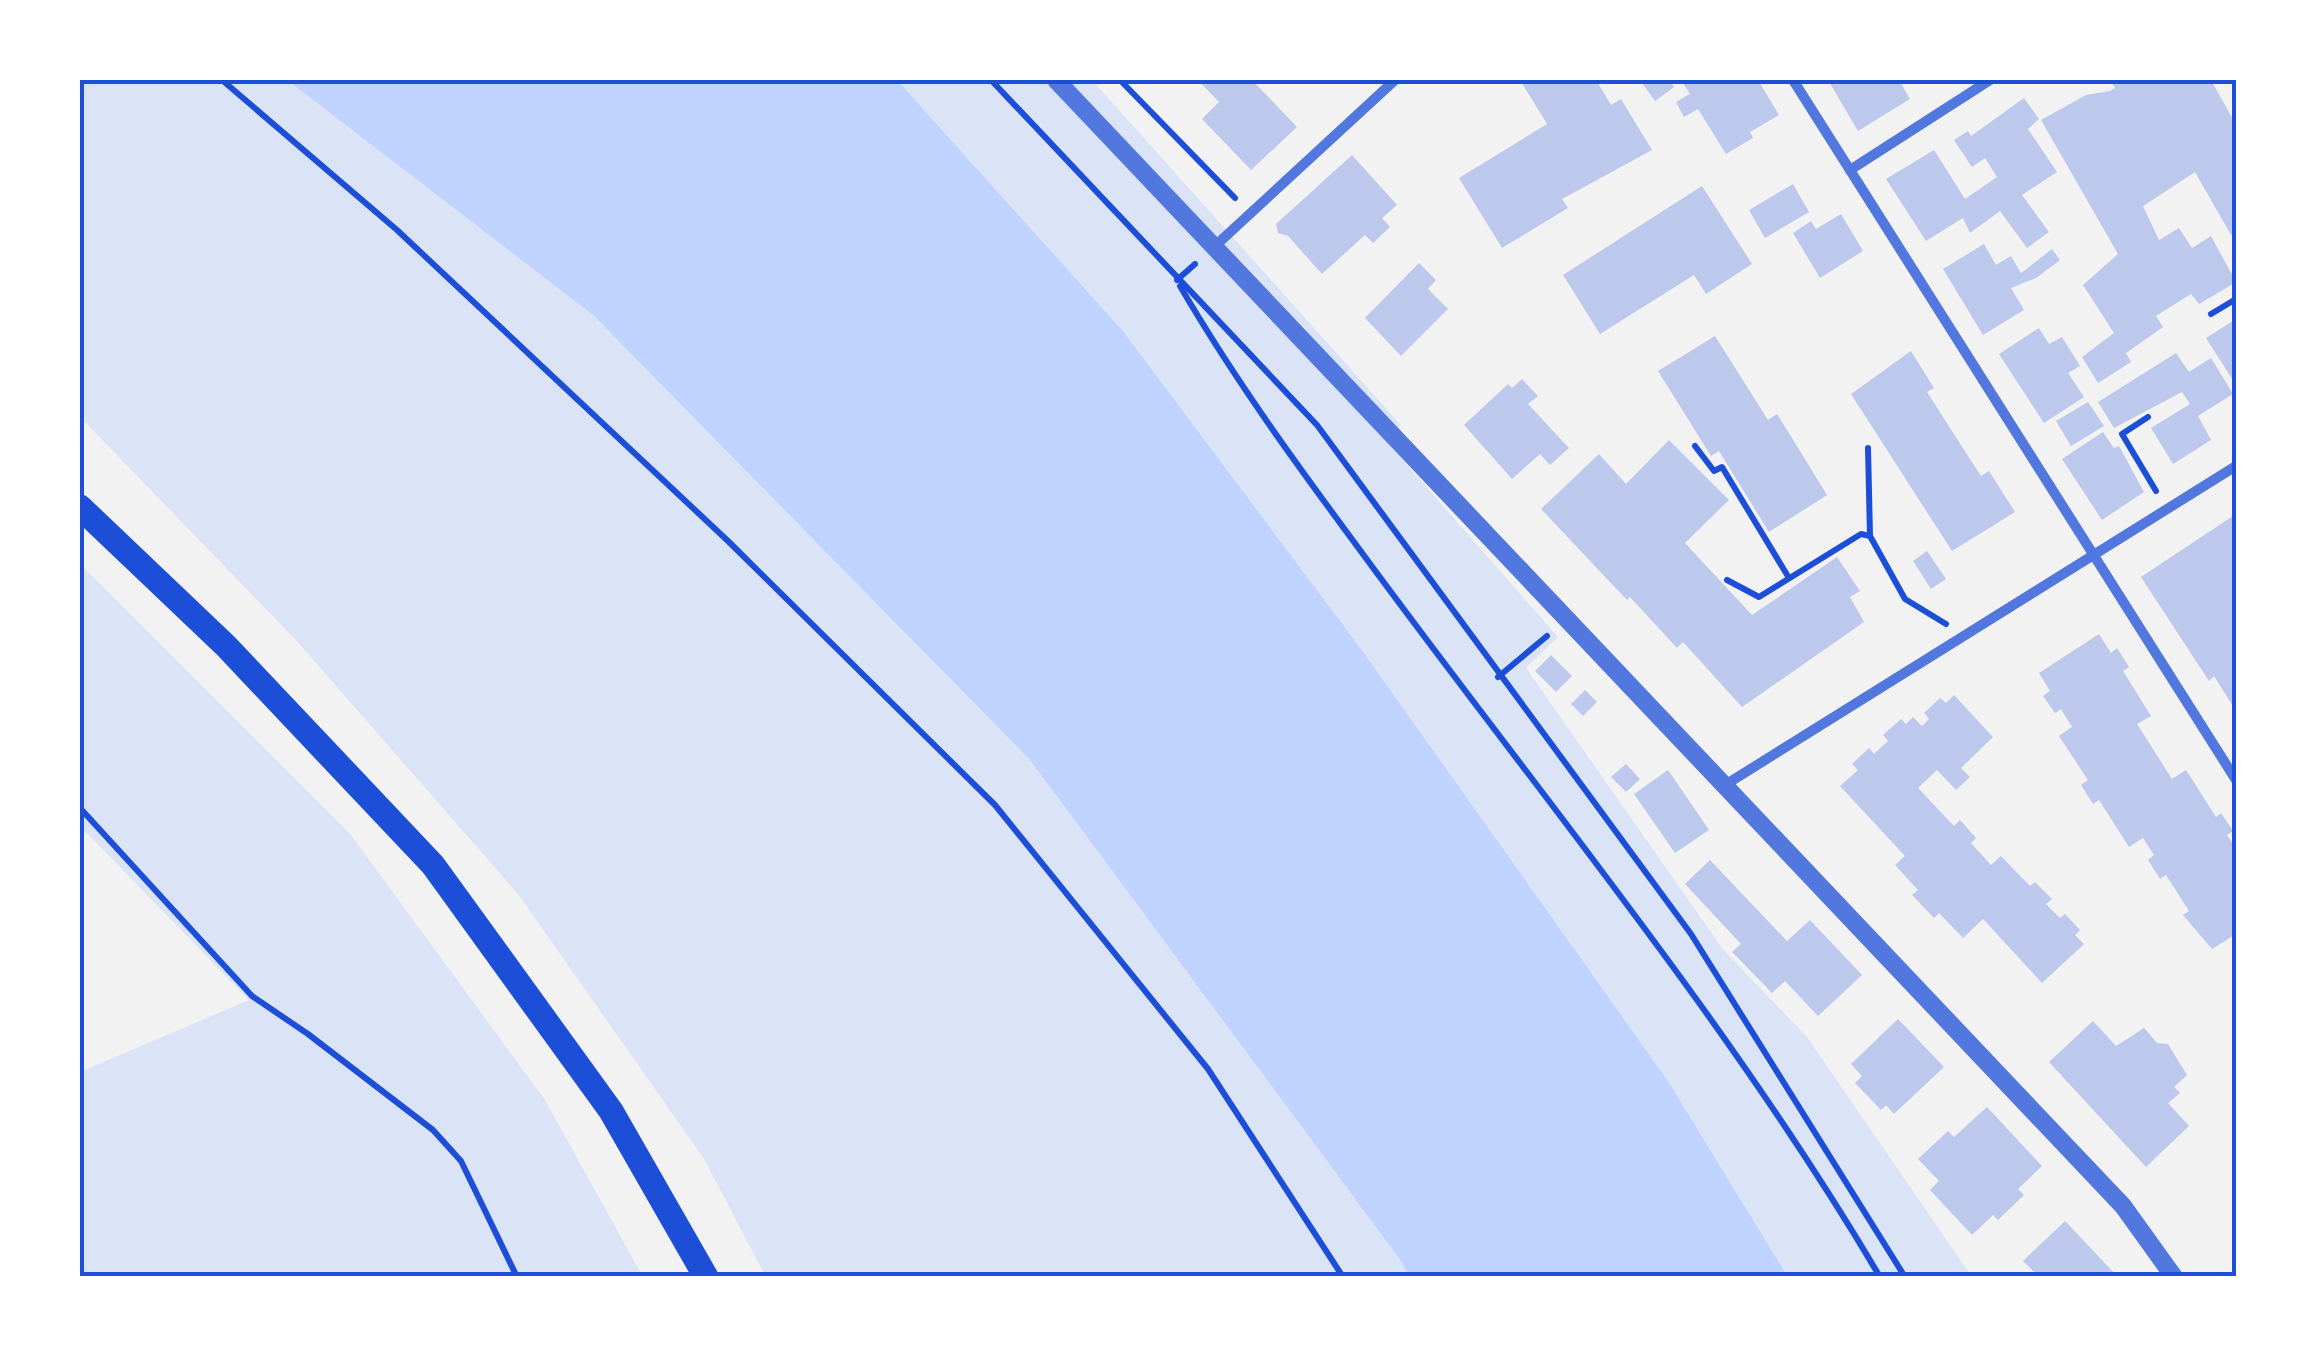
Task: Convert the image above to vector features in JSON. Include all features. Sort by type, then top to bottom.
[{"type":"main road","points":[[80,507],[226,646],[432,865],[611,1111],[706,1277]]},
{"type":"street","points":[[1056,80],[2122,1206],[2174,1277]]},
{"type":"street","points":[[1215,246],[1395,80]]},
{"type":"street","points":[[1794,80],[2236,780]]},
{"type":"street","points":[[1850,170],[1990,80]]},
{"type":"street","points":[[1725,786],[2236,466]]},
{"type":"path","points":[[222,80],[454,284],[728,541],[995,805],[1208,1069],[1343,1277]]},
{"type":"path","points":[[990,80],[1317,425],[1498,677],[1691,934],[1905,1277]]},
{"type":"path","points":[[1120,80],[1250,213]]},
{"type":"path","points":[[1177,280],[1239,386],[1515,760],[1646,928],[1754,1081],[1880,1277]]},
{"type":"path","points":[[2211,314],[2236,299]]},
{"type":"path","points":[[2148,417],[2122,434],[2167,510]]},
{"type":"path","points":[[1695,446],[1714,471],[1722,467],[1789,578]]},
{"type":"path","points":[[1868,448],[1870,536],[1905,599],[1966,636]]},
{"type":"path","points":[[1728,580],[1760,597],[1861,534],[1870,536]]},
{"type":"path","points":[[1498,677],[1566,619]]},
{"type":"path","points":[[80,808],[252,996],[433,1130],[462,1161],[517,1277]]},
{"type":"shaded area","points":[[80,80],[287,80],[593,315],[1030,760],[1401,1261],[1409,1277],[766,1277],[704,1159],[518,894],[295,639],[80,417]]},
{"type":"shaded area","points":[[897,80],[1092,80],[1401,425],[1386,441],[1558,637],[1526,668],[1722,948],[1807,1037],[1972,1277],[1788,1277],[1668,1081],[1364,653],[1123,331]]},
{"type":"shaded area","points":[[80,564],[351,835],[545,1100],[643,1277],[80,1277],[80,1072],[249,1000],[80,826]]},
{"type":"water","points":[[287,80],[897,80],[1123,331],[1364,653],[1668,1081],[1788,1277],[1409,1277],[1401,1261],[1030,760],[593,315]]},
{"type":"building","points":[[1198,80],[1252,80],[1297,127],[1251,170],[1202,119],[1219,102]]},
{"type":"building","points":[[1520,80],[1596,80],[1611,105],[1621,99],[1652,150],[1562,199],[1568,208],[1502,248],[1459,178],[1547,124]]},
{"type":"building","points":[[1669,80],[1674,87],[1655,101],[1642,83]]},
{"type":"building","points":[[1681,80],[1758,80],[1779,115],[1750,132],[1753,138],[1726,154],[1698,109],[1684,117],[1676,102],[1690,94]]},
{"type":"building","points":[[1828,80],[1899,80],[1910,99],[1858,131]]},
{"type":"building","points":[[2110,80],[2211,80],[2236,125],[2236,232],[2231,235],[2195,172],[2143,206],[2159,240],[2179,228],[2192,248],[2211,236],[2236,282],[2199,304],[2191,294],[2156,316],[2163,327],[2126,353],[2131,362],[2098,383],[2082,357],[2114,333],[2083,285],[2118,254],[2041,120],[2086,95],[2110,91],[2115,88]]},
{"type":"building","points":[[2024,98],[2039,119],[2028,129],[2057,172],[2022,195],[2049,232],[2027,248],[2000,211],[1970,233],[1963,218],[1926,241],[1886,179],[1934,150],[1965,199],[1997,177],[1985,158],[1972,167],[1954,140],[1968,131],[1971,136]]},
{"type":"building","points":[[1352,155],[1397,205],[1382,218],[1390,227],[1373,243],[1365,235],[1322,274],[1288,236],[1278,233],[1276,224]]},
{"type":"building","points":[[1793,184],[1809,212],[1765,238],[1749,210]]},
{"type":"building","points":[[1702,186],[1752,264],[1706,294],[1694,275],[1600,334],[1563,275]]},
{"type":"building","points":[[1841,214],[1863,251],[1820,278],[1793,233],[1811,221],[1816,229]]},
{"type":"building","points":[[1984,244],[1996,265],[2011,256],[2021,273],[2052,249],[2060,260],[2036,278],[2011,288],[2024,310],[1983,335],[1943,269]]},
{"type":"building","points":[[1419,263],[1436,280],[1428,289],[1448,309],[1401,356],[1365,318]]},
{"type":"building","points":[[2236,319],[2236,385],[2206,338]]},
{"type":"building","points":[[2039,328],[2049,344],[2062,337],[2080,366],[2068,373],[2084,397],[2044,423],[1999,354]]},
{"type":"building","points":[[1715,336],[1768,420],[1777,414],[1827,495],[1769,532],[1719,451],[1711,456],[1658,371]]},
{"type":"building","points":[[1911,351],[1934,388],[1927,392],[1957,439],[1981,476],[1989,471],[2015,512],[1952,551],[1851,394]]},
{"type":"building","points":[[2176,353],[2189,372],[2211,358],[2233,394],[2198,416],[2211,440],[2173,464],[2151,428],[2190,404],[2182,392],[2114,428],[2098,402]]},
{"type":"building","points":[[1522,379],[1538,396],[1528,404],[1569,448],[1550,465],[1540,454],[1512,479],[1464,425],[1508,384],[1512,388]]},
{"type":"building","points":[[2088,402],[2104,426],[2071,446],[2056,421]]},
{"type":"building","points":[[2103,432],[2114,448],[2119,446],[2144,492],[2102,520],[2062,459]]},
{"type":"building","points":[[1669,440],[1729,500],[1685,543],[1752,615],[1837,557],[1860,591],[1850,597],[1864,622],[1742,707],[1683,642],[1677,648],[1541,509],[1599,454],[1626,484]]},
{"type":"building","points":[[2233,516],[2236,711],[2214,676],[2209,681],[2141,577]]},
{"type":"building","points":[[1927,551],[1946,579],[1931,589],[1913,561]]},
{"type":"building","points":[[2099,634],[2111,653],[2117,648],[2129,667],[2123,671],[2151,716],[2137,724],[2172,779],[2186,770],[2216,817],[2221,813],[2233,831],[2227,835],[2236,849],[2236,934],[2212,949],[2183,915],[2189,911],[2166,875],[2160,879],[2148,860],[2154,855],[2143,838],[2129,847],[2099,800],[2093,804],[2081,785],[2088,780],[2059,736],[2072,727],[2061,709],[2055,713],[2043,696],[2050,691],[2039,673]]},
{"type":"building","points":[[1551,655],[1572,676],[1556,692],[1535,671]]},
{"type":"building","points":[[1585,690],[1597,702],[1583,716],[1571,704]]},
{"type":"building","points":[[1954,695],[1993,737],[1961,768],[1970,777],[1956,790],[1937,770],[1918,788],[1954,826],[1960,820],[1976,838],[1971,843],[1991,865],[2001,856],[2030,886],[2035,882],[2052,899],[2046,904],[2060,918],[2065,914],[2080,930],[2075,935],[2084,944],[2042,983],[1983,919],[1963,938],[1939,913],[1934,918],[1912,895],[1918,890],[1895,865],[1905,856],[1840,786],[1858,770],[1852,764],[1869,748],[1874,754],[1888,741],[1883,735],[1901,719],[1906,724],[1913,717],[1922,726],[1929,719],[1924,713],[1940,698],[1946,703]]},
{"type":"building","points":[[1626,764],[1640,779],[1626,792],[1611,777]]},
{"type":"building","points":[[1668,770],[1709,830],[1675,853],[1634,794]]},
{"type":"building","points":[[1710,860],[1787,941],[1810,920],[1862,975],[1818,1016],[1785,981],[1772,993],[1732,952],[1741,944],[1685,884]]},
{"type":"building","points":[[1898,1019],[1944,1067],[1894,1114],[1886,1105],[1881,1110],[1855,1083],[1862,1076],[1851,1064]]},
{"type":"building","points":[[2093,1021],[2116,1046],[2144,1028],[2157,1043],[2168,1044],[2187,1075],[2174,1087],[2180,1093],[2168,1103],[2189,1126],[2146,1167],[2049,1062]]},
{"type":"building","points":[[1987,1107],[2042,1166],[2018,1189],[2024,1195],[1998,1220],[1993,1215],[1972,1235],[1930,1190],[1939,1181],[1918,1159],[1948,1131],[1954,1137]]},
{"type":"building","points":[[2065,1221],[2118,1277],[2039,1277],[2023,1261]]}]
